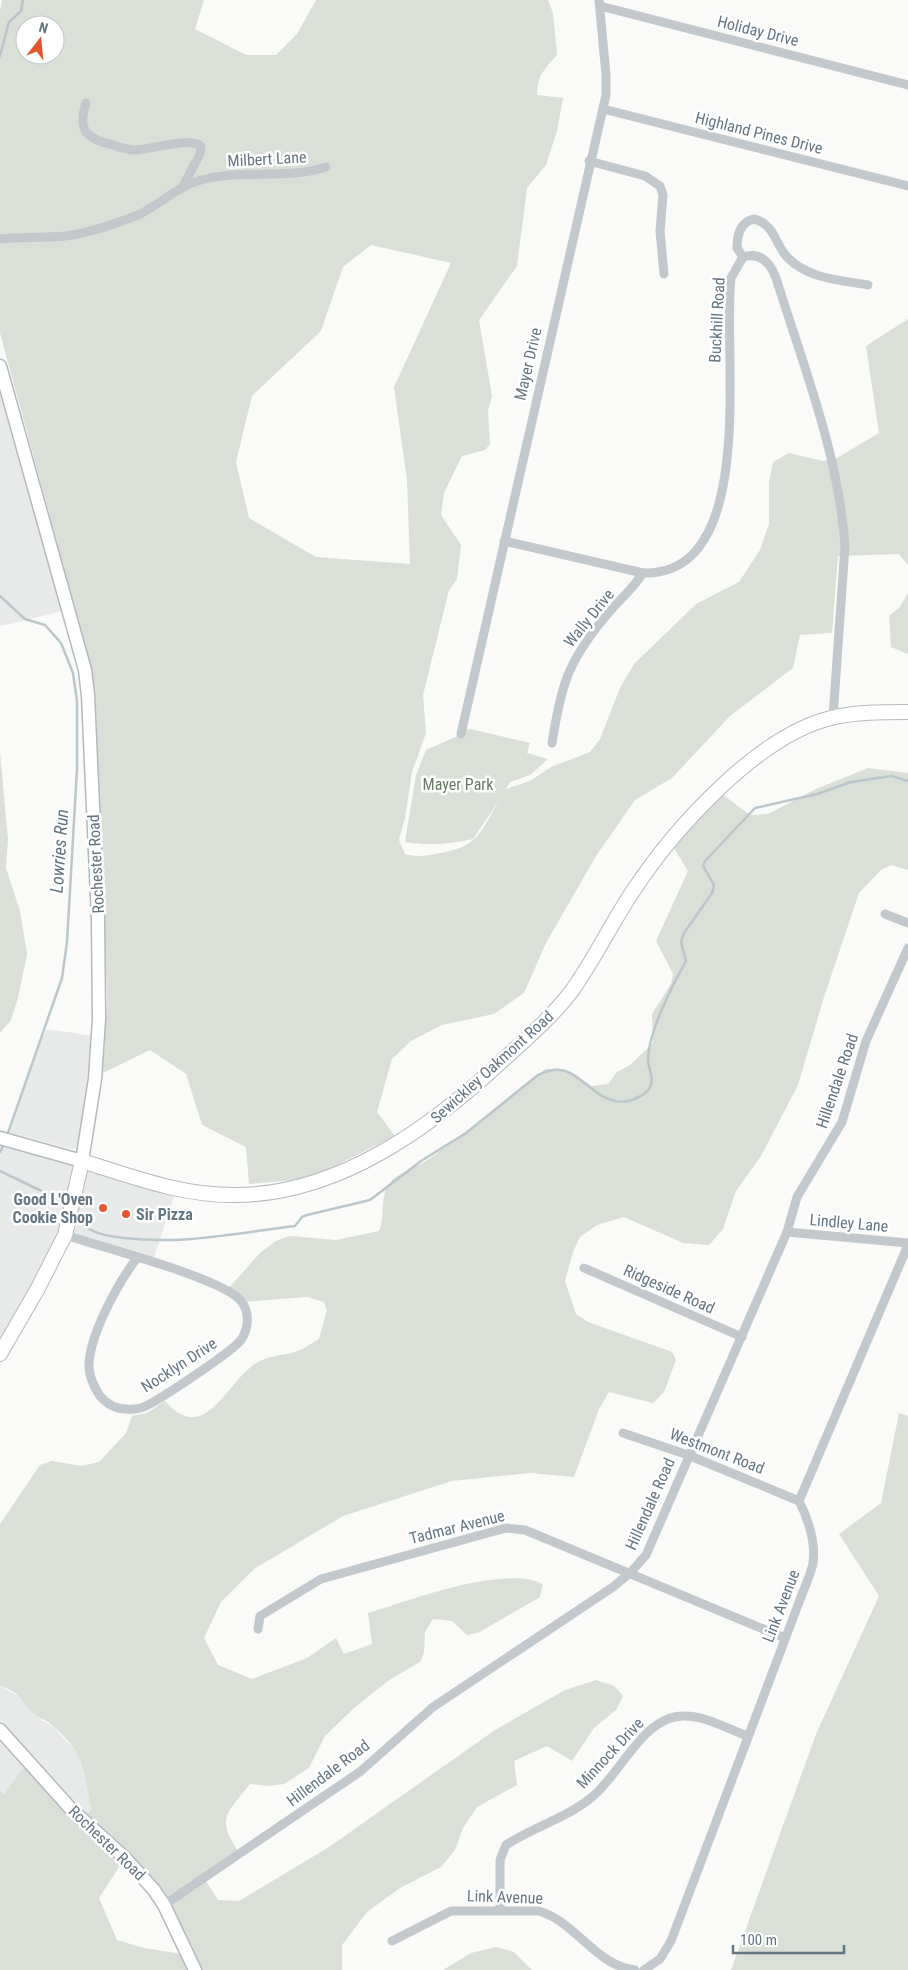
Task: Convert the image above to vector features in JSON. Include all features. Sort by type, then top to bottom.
[{"type":"main road","name":"Sewickley Oakmont Road","points":[[82,1161],[176,1190],[225,1195],[270,1193],[293,1189],[326,1178],[415,1133],[486,1076],[556,1010],[587,967],[639,882],[679,831],[712,796],[743,768],[772,746],[804,728],[833,717],[908,712]]},
{"type":"main road","name":"Rochester Road","points":[[0,1354],[37,1290],[65,1235],[82,1161]]},
{"type":"street","name":"Holiday Drive","points":[[599,3],[908,85]]},
{"type":"street","name":"Mayer Drive","points":[[461,734],[589,161],[603,109],[606,75],[599,3]]},
{"type":"street","name":"Milbert Lane","points":[[86,103],[82,116],[82,128],[89,136],[100,142],[132,150],[194,141],[201,146],[200,154],[182,188]]},
{"type":"street","name":"Highland Pines Drive","points":[[603,109],[908,186]]},
{"type":"street","points":[[589,161],[645,176],[660,186],[663,195],[660,232],[664,274]]},
{"type":"street","name":"Milbert Lane","points":[[0,239],[66,236],[102,228],[147,210],[182,188],[201,180],[225,176],[311,172],[326,167]]},
{"type":"street","points":[[833,717],[845,546],[839,495],[820,422],[773,270],[762,257],[749,255],[743,257],[737,248],[739,232],[743,224],[754,218],[766,224],[788,258],[805,271],[824,278],[868,284]]},
{"type":"street","name":"Buckhill Road","points":[[504,541],[642,574],[666,571],[690,558],[716,518],[723,490],[728,447],[730,286],[734,269],[743,257]]},
{"type":"street","name":"Rochester Road","points":[[0,366],[80,648],[87,680],[98,919],[99,1019],[95,1079],[82,1161]]},
{"type":"street","name":"Wally Drive","points":[[552,743],[560,693],[571,665],[597,628],[634,586],[642,574]]},
{"type":"street","points":[[885,914],[908,923]]},
{"type":"street","name":"Hillendale Road","points":[[164,1905],[361,1771],[433,1707],[613,1587],[631,1572],[646,1555],[688,1455],[787,1232],[797,1197],[842,1122],[866,1041],[908,948]]},
{"type":"street","points":[[0,1138],[82,1161]]},
{"type":"street","name":"Lindley Lane","points":[[787,1232],[908,1244]]},
{"type":"street","name":"Nocklyn Drive","points":[[65,1235],[137,1258],[227,1290],[242,1302],[246,1309],[247,1323],[241,1339],[234,1347],[148,1405],[127,1410],[106,1403],[92,1383],[89,1366],[94,1340],[120,1285],[137,1258]]},
{"type":"street","points":[[799,1501],[908,1244]]},
{"type":"street","name":"Ridgeside Road","points":[[584,1268],[742,1337]]},
{"type":"street","name":"Westmont Road","points":[[623,1433],[688,1455],[799,1501]]},
{"type":"street","name":"Link Avenue","points":[[644,1970],[660,1959],[668,1947],[813,1563],[807,1521],[799,1501]]},
{"type":"street","name":"Tadmar Avenue","points":[[258,1629],[260,1616],[320,1579],[506,1528],[525,1530],[631,1572],[785,1638]]},
{"type":"street","name":"Minnock Drive","points":[[500,1910],[500,1860],[506,1845],[592,1798],[608,1782],[648,1732],[659,1723],[676,1717],[696,1717],[748,1736]]},
{"type":"street","name":"Rochester Road","points":[[0,1730],[71,1809],[137,1870],[164,1905],[195,1970]]},
{"type":"street","name":"Link Avenue","points":[[392,1941],[451,1911],[533,1910],[551,1915],[570,1928],[608,1961],[623,1969],[635,1970]]},
{"type":"shaded area","points":[[0,385],[63,611],[1,626],[0,624]]},
{"type":"shaded area","points":[[47,1029],[94,1036],[85,1118],[78,1147],[72,1149],[10,1133],[38,1046]]},
{"type":"shaded area","points":[[0,1138],[176,1190],[152,1263],[65,1235],[0,1354]]},
{"type":"shaded area","points":[[0,1686],[24,1699],[34,1715],[52,1726],[77,1752],[87,1776],[91,1809],[83,1820],[28,1763],[4,1794],[0,1791]]},
{"type":"green space","name":"Mayer Park","points":[[2,0],[204,0],[195,29],[246,55],[276,55],[297,34],[316,0],[548,0],[553,13],[557,55],[540,78],[537,95],[563,98],[557,131],[546,165],[527,188],[517,266],[479,320],[492,396],[488,410],[490,444],[485,450],[462,456],[444,493],[441,515],[461,545],[457,579],[449,590],[423,695],[426,733],[412,772],[405,818],[399,840],[405,854],[421,856],[436,854],[470,843],[482,830],[500,799],[473,839],[439,844],[405,842],[416,775],[426,750],[460,735],[462,730],[470,729],[530,743],[527,753],[548,759],[530,775],[510,782],[506,789],[530,781],[551,767],[590,752],[600,739],[620,688],[634,664],[696,604],[739,582],[760,550],[769,524],[769,483],[773,462],[789,453],[823,461],[837,458],[879,433],[866,346],[908,319],[908,565],[899,554],[838,556],[832,633],[800,635],[793,668],[730,716],[672,778],[635,800],[596,856],[546,943],[524,993],[494,1014],[442,1025],[411,1041],[392,1059],[377,1112],[395,1136],[309,1179],[249,1184],[246,1147],[202,1125],[186,1074],[150,1050],[103,1073],[107,997],[93,675],[0,333],[0,11]],"holes":[[[371,245],[451,263],[394,387],[407,480],[410,564],[316,557],[249,518],[236,462],[252,396],[321,331],[343,267]]]},
{"type":"green space","points":[[908,593],[908,654],[891,647],[889,616],[900,607]]},
{"type":"green space","points":[[0,752],[8,839],[6,868],[20,911],[27,954],[18,998],[11,1020],[0,1033]]},
{"type":"green space","points":[[868,768],[908,773],[908,870],[891,865],[881,870],[859,893],[824,997],[798,1085],[761,1156],[736,1191],[723,1229],[709,1245],[683,1243],[624,1217],[597,1225],[580,1237],[573,1252],[565,1281],[576,1314],[588,1322],[672,1352],[676,1360],[664,1392],[653,1403],[609,1392],[599,1409],[574,1477],[530,1473],[452,1481],[343,1516],[254,1569],[221,1602],[204,1638],[218,1665],[252,1679],[307,1658],[336,1638],[344,1654],[372,1644],[368,1613],[431,1593],[481,1581],[505,1578],[526,1579],[543,1584],[540,1597],[478,1633],[467,1635],[452,1621],[433,1619],[425,1632],[424,1652],[421,1661],[388,1681],[354,1708],[325,1736],[309,1768],[284,1784],[270,1786],[250,1784],[230,1810],[226,1824],[232,1842],[240,1854],[204,1878],[218,1900],[239,1901],[329,1847],[495,1730],[565,1690],[596,1680],[614,1686],[623,1696],[616,1710],[594,1728],[572,1761],[547,1746],[514,1761],[517,1785],[477,1807],[463,1828],[455,1850],[441,1867],[400,1888],[367,1912],[342,1945],[342,1970],[0,1970],[0,1791],[4,1794],[28,1762],[83,1819],[91,1809],[84,1770],[76,1751],[48,1722],[30,1711],[13,1691],[0,1686],[0,1524],[40,1465],[52,1461],[82,1466],[99,1462],[126,1433],[132,1416],[147,1413],[165,1401],[179,1414],[192,1417],[204,1414],[215,1406],[247,1370],[258,1362],[270,1357],[298,1351],[319,1339],[327,1310],[324,1302],[307,1297],[242,1302],[227,1290],[260,1253],[276,1241],[290,1236],[336,1240],[379,1231],[385,1193],[390,1182],[458,1139],[545,1069],[570,1073],[592,1086],[608,1084],[617,1072],[630,1065],[653,1043],[652,1014],[671,984],[673,974],[656,941],[688,871],[670,842],[718,791],[750,815],[768,814],[816,789]],"holes":[[[125,1858],[137,1870],[188,1955],[144,1948],[117,1940],[99,1898]]]},
{"type":"green space","points":[[899,1413],[908,1416],[908,1970],[731,1970],[816,1734],[879,1596],[839,1534],[881,1503]]},
{"type":"green space","points":[[496,1947],[514,1952],[532,1970],[443,1970],[471,1953]]},
{"type":"waterway","name":"Lowries Run","points":[[0,56],[9,22],[21,11],[23,0]]},
{"type":"waterway","name":"Lowries Run","points":[[0,596],[25,619],[45,625],[61,643],[73,673],[77,701],[77,769],[67,942],[62,978],[8,1133]]},
{"type":"waterway","points":[[74,1215],[91,1230],[107,1236],[146,1240],[189,1239],[295,1226],[302,1217],[307,1215],[370,1200],[421,1161],[466,1133],[543,1073],[551,1070],[568,1072],[610,1100],[621,1102],[640,1096],[647,1092],[651,1083],[648,1057],[657,1021],[674,982],[686,961],[681,942],[684,933],[712,893],[714,885],[703,866],[705,861],[755,808],[817,794],[851,782],[892,776],[908,781]]},
{"type":"waterway","name":"Lowries Run","points":[[0,1152],[4,1144]]},
{"type":"waterway","points":[[0,1171],[54,1197],[67,1207]]},
{"type":"place","name":"Good L'Oven Cookie Shop","points":[[103,1208]]},
{"type":"place","name":"Sir Pizza","points":[[126,1214]]}]
